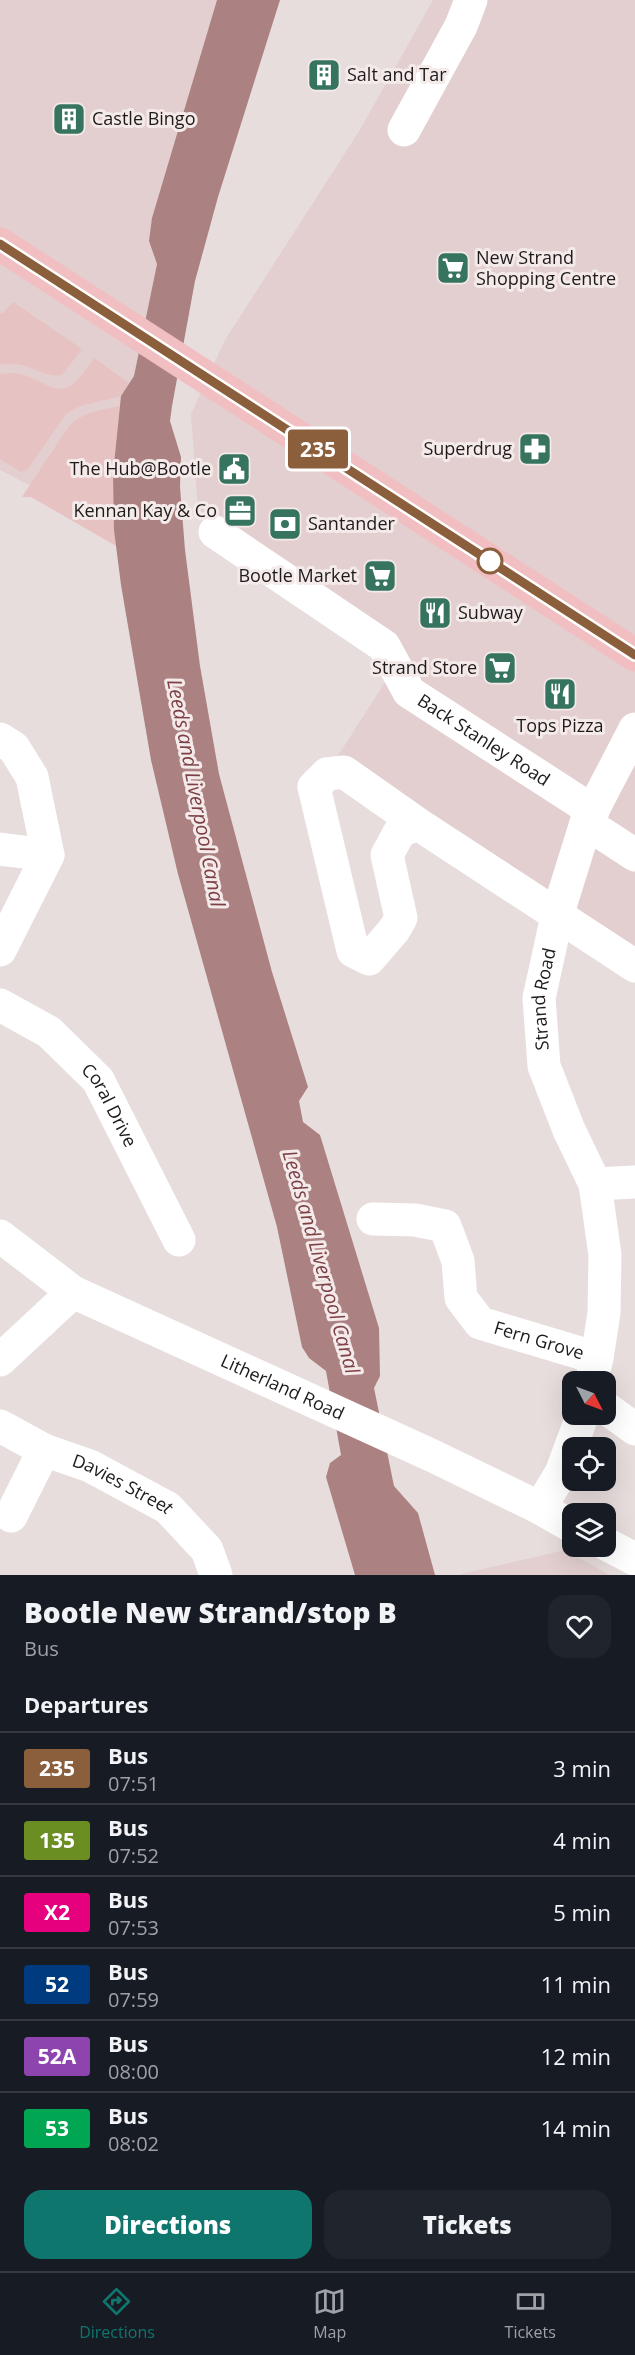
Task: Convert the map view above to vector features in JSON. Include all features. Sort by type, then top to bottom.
[{"type":"main road","points":[[0,244],[635,655]]},
{"type":"street","points":[[404,129],[461,26],[471,0]]},
{"type":"street","name":"Back Stanley Road","points":[[215,532],[384,646],[409,692],[589,817],[635,855]]},
{"type":"street","name":"Strand Road","points":[[594,1370],[604,1313],[605,1255],[595,1184],[569,1130],[544,1066],[539,998],[557,916],[589,817],[630,737]]},
{"type":"street","points":[[0,739],[14,748],[32,777],[48,855],[0,950]]},
{"type":"street","points":[[418,825],[400,831],[387,855],[401,918],[369,959],[353,951],[314,787],[327,774],[344,772],[418,825],[635,966]]},
{"type":"street","points":[[0,849],[48,855]]},
{"type":"street","name":"Coral Drive","points":[[0,1005],[49,1032],[98,1080],[179,1239]]},
{"type":"street","points":[[595,1184],[635,1182]]},
{"type":"street","name":"Fern Grove","points":[[372,1219],[415,1220],[445,1226],[458,1261],[462,1298],[480,1323],[594,1370]]},
{"type":"street","name":"Litherland Road","points":[[0,1236],[73,1292],[433,1456],[562,1521]]},
{"type":"street","points":[[0,1360],[73,1292]]},
{"type":"street","points":[[616,1415],[635,1429]]},
{"type":"street","points":[[540,1508],[561,1473],[579,1425]]},
{"type":"street","name":"Davies Street","points":[[0,1426],[44,1450],[90,1466],[168,1508],[207,1550],[216,1575]]},
{"type":"street","points":[[11,1516],[44,1450]]},
{"type":"street","points":[[616,1549],[635,1559]]},
{"type":"shaded area","points":[[0,0],[217,0],[149,241],[157,264],[134,377],[129,383],[114,530],[0,470]]},
{"type":"shaded area","points":[[433,0],[635,0],[635,966],[332,765],[405,651],[198,511],[191,414],[225,340],[361,128]]},
{"type":"shaded area","points":[[13,302],[82,349],[62,375],[48,374],[19,365],[0,365],[0,313],[3,313]]},
{"type":"shaded area","points":[[94,358],[129,383],[121,396],[80,406],[66,414],[27,470],[21,472],[0,459],[0,374],[21,374],[54,388],[66,388],[82,375]]},
{"type":"shaded area","points":[[120,406],[113,474],[116,546],[31,497],[22,497],[69,426],[86,415]]},
{"type":"shaded area","points":[[562,1551],[562,1557],[578,1557],[610,1575],[461,1575]]},
{"type":"water","name":"Leeds and Liverpool Canal","points":[[217,0],[280,0],[218,197],[195,281],[170,421],[181,457],[180,487],[185,550],[200,666],[219,774],[272,972],[308,1087],[299,1101],[303,1122],[320,1135],[379,1328],[380,1376],[374,1388],[394,1486],[418,1513],[435,1575],[355,1575],[326,1477],[330,1463],[341,1455],[326,1371],[309,1358],[302,1347],[277,1227],[178,874],[151,760],[121,585],[114,530],[113,474],[121,396],[134,376],[157,264],[149,241],[152,218]]},
{"type":"bus line","name":"235","points":[[0,244],[635,655]]},
{"type":"place","name":"Salt and Tar","points":[[324,75]]},
{"type":"place","name":"Castle Bingo","points":[[69,119]]},
{"type":"place","name":"New Strand Shopping Centre","points":[[453,268]]},
{"type":"place","name":"Superdrug","points":[[535,449]]},
{"type":"place","name":"The Hub@Bootle","points":[[234,469]]},
{"type":"place","name":"Kennan Kay & Co","points":[[240,511]]},
{"type":"place","name":"Santander","points":[[285,524]]},
{"type":"place","name":"Bootle Market","points":[[380,576]]},
{"type":"place","name":"Subway","points":[[435,613]]},
{"type":"place","name":"Strand Store","points":[[500,668]]},
{"type":"place","name":"Tops Pizza","points":[[560,694]]}]
